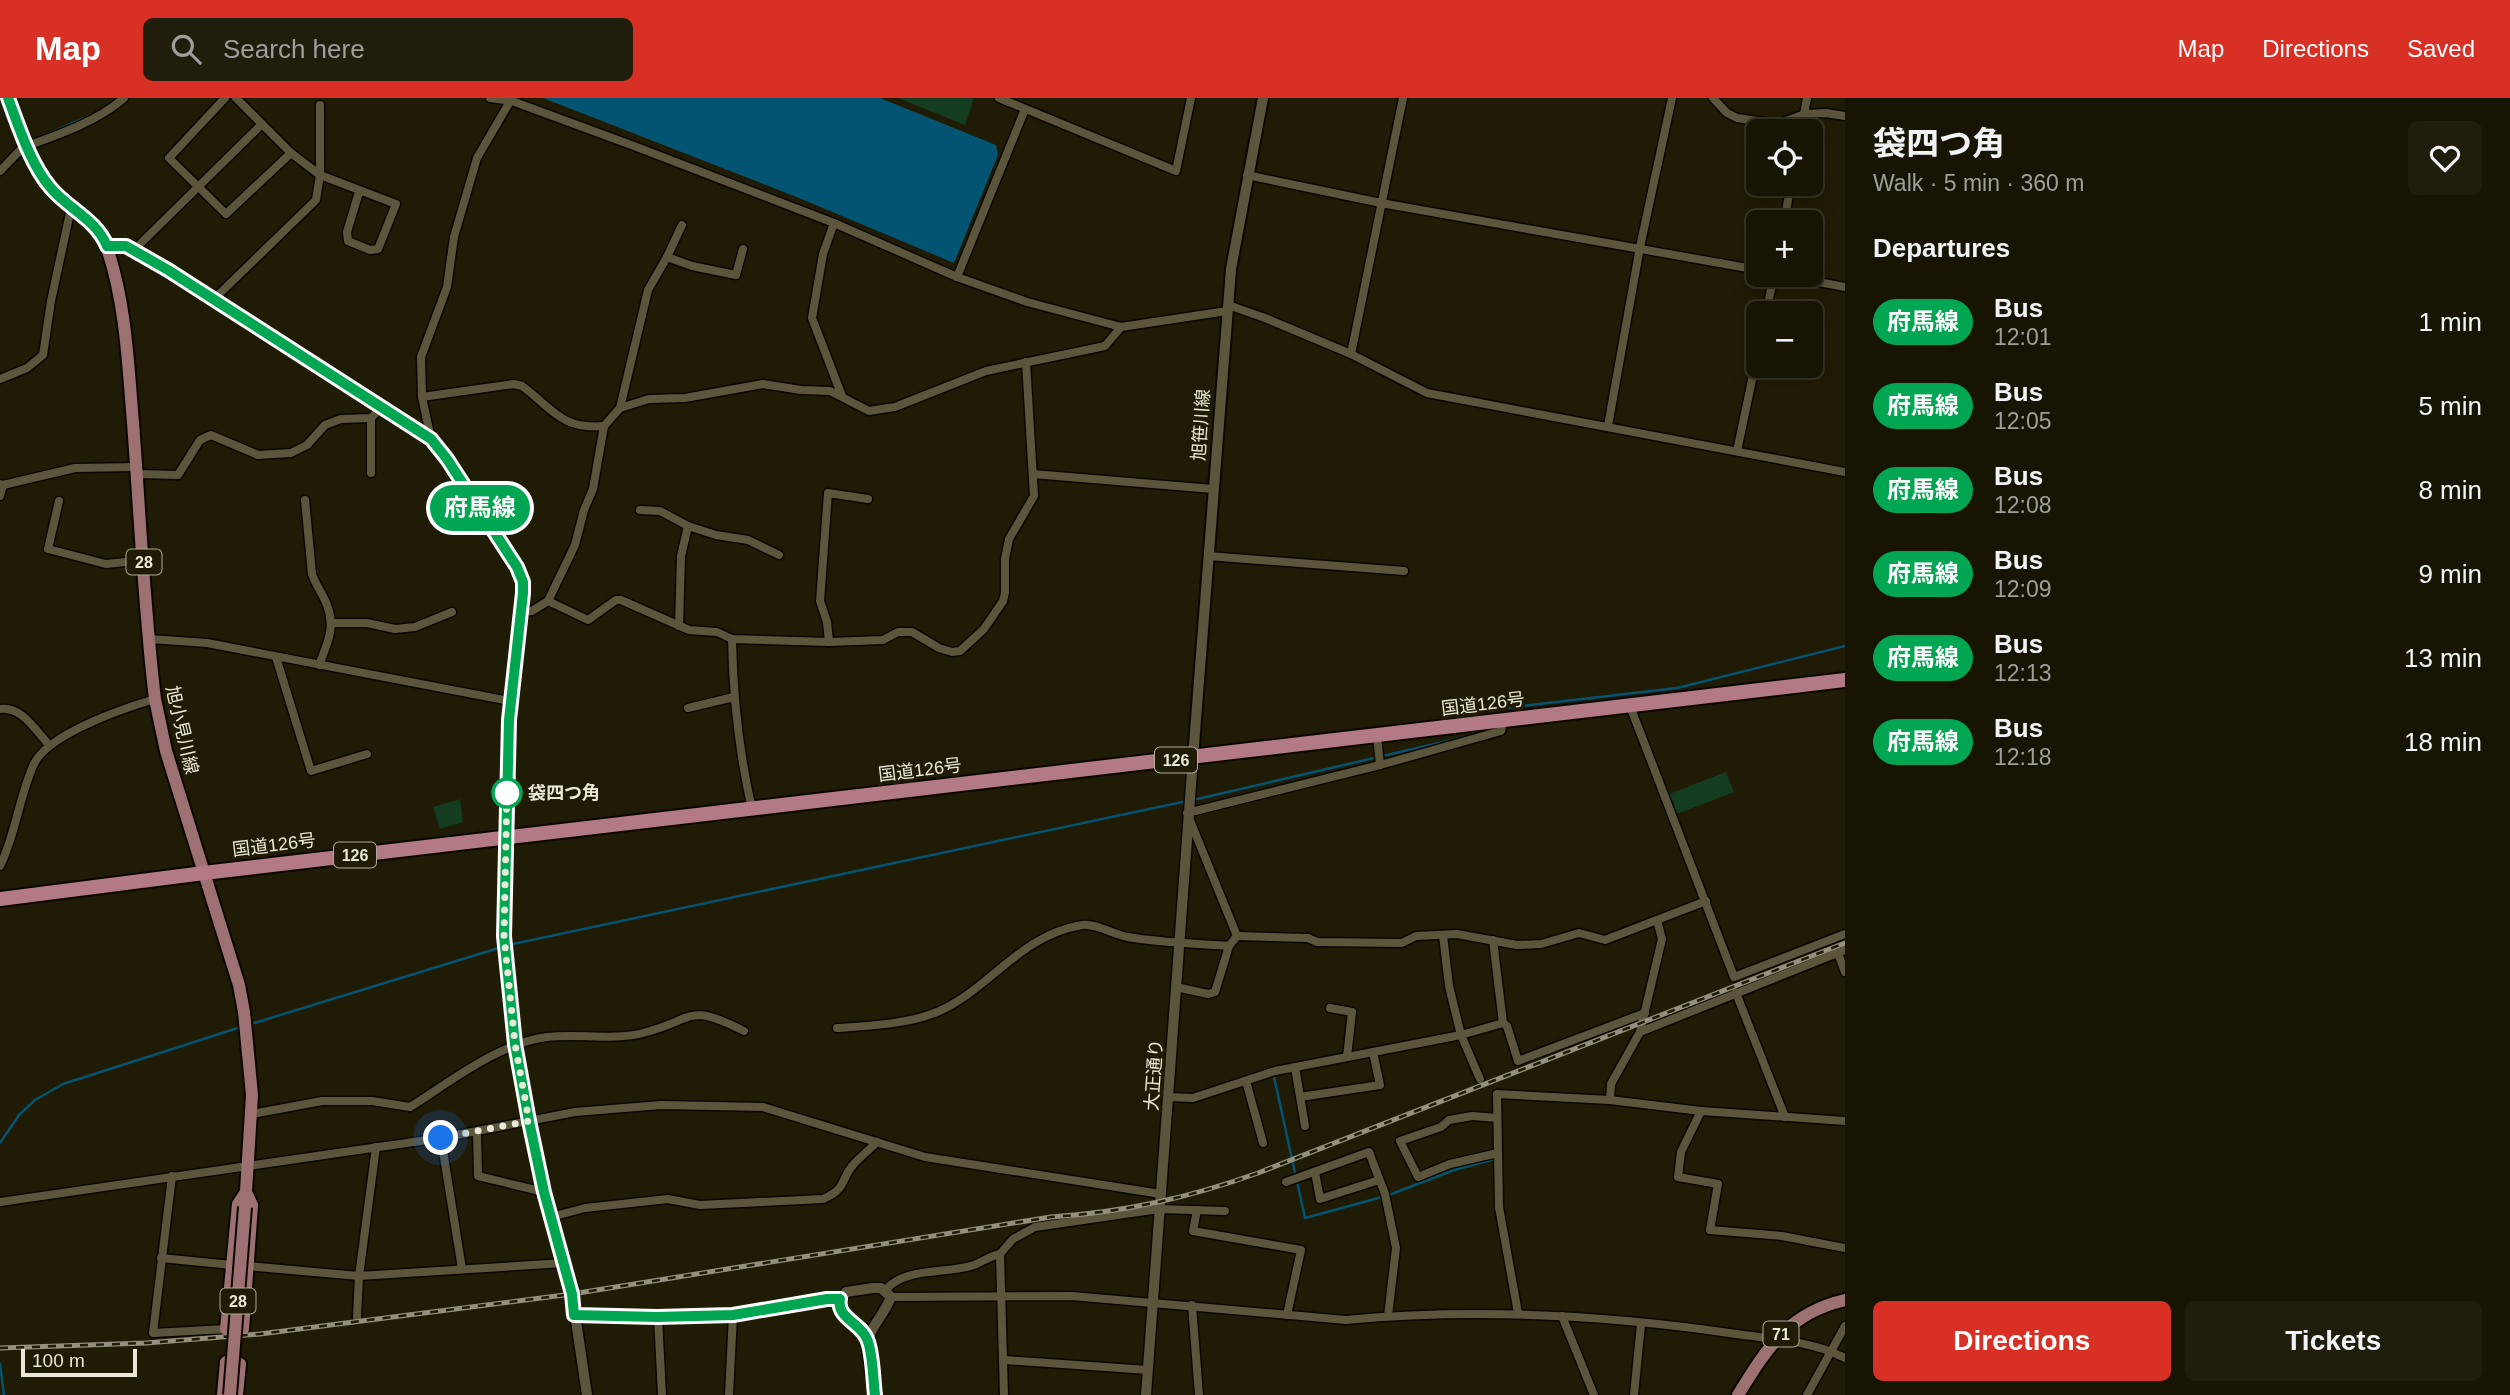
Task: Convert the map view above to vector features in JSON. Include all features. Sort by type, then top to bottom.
[{"type":"highway","name":"国道126号","points":[[0,899],[1845,680]]},
{"type":"main road","name":"旭小見川線","points":[[8,98],[27,145],[50,187],[71,208],[96,226],[107,246],[126,344],[155,699],[166,751],[239,985],[246,1025],[252,1114],[230,1395]]},
{"type":"main road","name":"旭笹川線","points":[[1193,758],[1231,269],[1263,98]]},
{"type":"main road","points":[[247,1192],[252,1205],[243,1329],[226,1329],[238,1204],[247,1192]]},
{"type":"main road","name":"71","points":[[1738,1395],[1776,1339],[1797,1320],[1811,1311],[1845,1300]]},
{"type":"main road","points":[[868,1339],[875,1395]]},
{"type":"main road","points":[[223,1395],[226,1362],[240,1364],[237,1395]]},
{"type":"street","points":[[0,171],[27,145],[84,123],[113,108],[124,98]]},
{"type":"street","points":[[225,98],[169,158],[226,214],[291,153]]},
{"type":"street","points":[[236,98],[291,153],[320,175],[396,204],[378,249],[370,250],[348,241],[346,232],[359,192]]},
{"type":"street","points":[[490,98],[512,99],[834,222],[957,277],[1027,302],[1121,327],[1227,308],[1265,318],[1351,354],[1427,393],[1845,472]]},
{"type":"street","points":[[1000,98],[1176,172],[1191,98]]},
{"type":"street","points":[[1351,354],[1403,98]]},
{"type":"street","points":[[1608,426],[1640,247],[1672,98]]},
{"type":"street","points":[[1713,98],[1727,113],[1737,118],[1777,124],[1805,114],[1845,116]]},
{"type":"street","points":[[1804,119],[1807,98]]},
{"type":"street","points":[[431,439],[422,397],[421,357],[447,287],[454,237],[477,158],[512,99]]},
{"type":"street","points":[[213,300],[316,200],[320,175],[320,105]]},
{"type":"street","points":[[957,277],[1025,109]]},
{"type":"street","points":[[134,250],[262,124]]},
{"type":"street","points":[[1247,174],[1381,203],[1746,267]]},
{"type":"street","points":[[0,379],[27,368],[43,355],[51,301],[71,208]]},
{"type":"street","points":[[834,222],[822,254],[812,318],[842,396]]},
{"type":"street","points":[[522,612],[532,611],[548,601],[575,545],[584,510],[593,489],[604,426],[620,408],[648,290],[682,225]]},
{"type":"street","points":[[107,246],[119,244],[134,250],[431,439],[514,560],[523,582],[522,612],[510,701],[505,946],[515,1044],[529,1121],[544,1192],[564,1263],[587,1395]]},
{"type":"street","points":[[667,257],[692,267],[736,275],[743,249]]},
{"type":"street","points":[[1823,283],[1845,287]]},
{"type":"street","points":[[620,408],[649,399],[685,398],[763,384],[801,390],[825,390],[869,411],[895,407],[986,371],[1104,346],[1121,327]]},
{"type":"street","points":[[548,601],[588,620],[616,600],[621,600],[689,630],[717,632],[732,639],[829,642],[884,640],[898,632],[912,632],[925,641],[952,652],[967,646],[984,629],[1003,601],[1005,559],[1009,540],[1034,496],[1026,362]]},
{"type":"street","points":[[1737,451],[1752,378]]},
{"type":"street","points":[[422,397],[514,384],[522,386],[563,421],[594,427],[604,426]]},
{"type":"street","points":[[0,496],[1,484],[75,468],[137,470],[178,475],[200,440],[211,435],[258,455],[291,453],[307,445],[325,425],[341,419],[371,418],[382,407]]},
{"type":"street","points":[[371,418],[371,473]]},
{"type":"street","points":[[1034,474],[1213,489]]},
{"type":"street","points":[[829,642],[827,622],[820,601],[828,492],[868,499]]},
{"type":"street","points":[[305,500],[312,574],[327,604],[332,623],[332,631],[319,665]]},
{"type":"street","points":[[59,501],[48,549],[106,564],[144,560]]},
{"type":"street","points":[[640,510],[668,514],[688,526],[716,535],[748,540],[779,555]]},
{"type":"street","points":[[678,626],[681,556],[688,526]]},
{"type":"street","points":[[1208,556],[1404,571]]},
{"type":"street","points":[[332,623],[367,623],[395,629],[415,627],[452,612]]},
{"type":"street","points":[[150,639],[207,643],[510,701]]},
{"type":"street","points":[[732,639],[734,697],[752,810]]},
{"type":"street","points":[[276,657],[311,771],[367,754]]},
{"type":"street","points":[[688,708],[734,697]]},
{"type":"street","points":[[0,866],[35,761],[49,745],[123,709],[155,699]]},
{"type":"street","points":[[1630,706],[1734,977],[1845,934]]},
{"type":"street","points":[[0,709],[11,708],[19,711],[49,745]]},
{"type":"street","points":[[1237,936],[1187,813],[1379,760],[1501,731],[1503,721]]},
{"type":"street","points":[[1377,736],[1379,760]]},
{"type":"street","name":"大正通り","points":[[1146,1395],[1193,758]]},
{"type":"street","points":[[1237,936],[1308,938],[1317,942],[1402,943],[1416,936],[1457,934],[1517,945],[1541,943],[1579,933],[1605,940],[1706,901]]},
{"type":"street","points":[[1610,1100],[1611,1084],[1640,1032],[1662,939],[1657,920]]},
{"type":"street","points":[[837,1028],[880,1026],[937,1012],[976,988],[1013,956],[1048,934],[1086,924],[1127,937],[1229,946]]},
{"type":"street","points":[[1443,935],[1449,986],[1461,1035],[1480,1079]]},
{"type":"street","points":[[1176,987],[1208,994],[1214,992],[1229,946],[1237,936]]},
{"type":"street","points":[[1493,940],[1503,1023],[1507,1026],[1518,1061],[1644,1013]]},
{"type":"street","points":[[1640,1032],[1841,951],[1845,972]]},
{"type":"street","points":[[1737,993],[1786,1117]]},
{"type":"street","points":[[1330,1008],[1352,1012],[1347,1057]]},
{"type":"street","points":[[252,1114],[322,1101],[372,1101],[410,1107],[515,1044],[545,1037],[643,1033],[689,1015],[703,1014],[716,1017],[744,1031]]},
{"type":"street","points":[[1168,1097],[1193,1098],[1296,1068],[1461,1035],[1503,1023]]},
{"type":"street","points":[[1300,1097],[1380,1085],[1373,1052]]},
{"type":"street","points":[[1296,1068],[1305,1126]]},
{"type":"street","points":[[1247,1081],[1263,1143]]},
{"type":"street","points":[[1518,1313],[1499,1207],[1497,1094],[1610,1100],[1702,1111],[1845,1121]]},
{"type":"street","points":[[0,1202],[441,1138],[575,1112],[661,1105],[764,1107],[925,1157],[1161,1194]]},
{"type":"street","points":[[1702,1111],[1681,1152],[1678,1177],[1718,1184],[1710,1230],[1782,1236],[1845,1248]]},
{"type":"street","points":[[1497,1118],[1472,1116],[1449,1120],[1441,1127],[1400,1141],[1418,1177],[1450,1164],[1498,1153]]},
{"type":"street","points":[[477,1132],[478,1176],[544,1192]]},
{"type":"street","points":[[441,1138],[462,1269]]},
{"type":"street","points":[[551,1217],[585,1208],[668,1199],[700,1205],[823,1199],[843,1186],[850,1168],[877,1142]]},
{"type":"street","points":[[357,1317],[359,1276],[376,1147]]},
{"type":"street","points":[[1286,1182],[1369,1152],[1385,1194],[1396,1248],[1388,1316]]},
{"type":"street","points":[[1315,1172],[1320,1199],[1379,1180]]},
{"type":"street","points":[[172,1176],[153,1333],[226,1329]]},
{"type":"street","points":[[868,1339],[873,1326],[887,1306],[888,1294],[898,1279],[975,1265],[988,1256],[1000,1254],[1013,1239],[1035,1227],[1159,1209],[1225,1211]]},
{"type":"street","points":[[1197,1210],[1193,1231],[1301,1250],[1287,1315]]},
{"type":"street","points":[[1000,1254],[1004,1395]]},
{"type":"street","points":[[161,1258],[232,1265]]},
{"type":"street","points":[[247,1266],[359,1276],[564,1263]]},
{"type":"street","points":[[868,1339],[857,1325],[842,1313],[839,1308],[840,1299],[846,1292],[881,1287],[888,1294],[1072,1296],[1346,1320],[1388,1316],[1518,1313],[1562,1316],[1706,1329],[1776,1339],[1832,1351],[1845,1357]]},
{"type":"street","points":[[574,1315],[733,1315],[840,1299]]},
{"type":"street","points":[[1192,1306],[1199,1395]]},
{"type":"street","points":[[729,1395],[733,1315]]},
{"type":"street","points":[[1562,1316],[1594,1395]]},
{"type":"street","points":[[657,1317],[662,1395]]},
{"type":"street","points":[[1634,1395],[1641,1324]]},
{"type":"street","points":[[1807,1395],[1845,1326]]},
{"type":"street","points":[[1003,1360],[1148,1370]]},
{"type":"green space","points":[[898,98],[974,98],[965,125]]},
{"type":"green space","points":[[1726,772],[1734,792],[1677,814],[1669,794]]},
{"type":"green space","points":[[460,799],[463,822],[440,829],[433,807]]},
{"type":"water","points":[[543,98],[880,98],[996,145],[998,155],[954,263],[799,198]]},
{"type":"waterway","points":[[41,137],[96,113],[113,102]]},
{"type":"waterway","points":[[1472,717],[1471,712],[1677,688],[1845,646]]},
{"type":"waterway","points":[[1193,800],[1473,735],[1472,728]]},
{"type":"waterway","points":[[508,945],[1187,801]]},
{"type":"waterway","points":[[251,1024],[502,947]]},
{"type":"waterway","points":[[0,1143],[19,1115],[35,1100],[63,1084],[241,1027]]},
{"type":"waterway","points":[[1274,1077],[1305,1218],[1382,1197]]},
{"type":"waterway","points":[[1389,1195],[1454,1170],[1495,1159]]},
{"type":"waterway","points":[[0,1364],[4,1395]]},
{"type":"railway","points":[[0,1348],[146,1343],[260,1334],[572,1294],[1051,1217],[1105,1212],[1156,1203],[1258,1173],[1845,943]]},
{"type":"bus line","name":"府馬線","points":[[8,98],[27,146],[44,179],[71,208],[96,226],[107,246],[126,246],[168,270],[431,439],[511,554],[523,582],[523,593],[509,720],[505,951],[515,1044],[529,1121],[544,1192],[572,1294],[574,1315],[733,1315],[840,1299],[839,1308],[842,1313],[857,1325],[868,1339],[875,1395]]},
{"type":"place","name":"袋四つ角","points":[[507,793]]},
{"type":"route","points":[[441,1138],[529,1121],[515,1044],[504,936],[507,793]]}]
